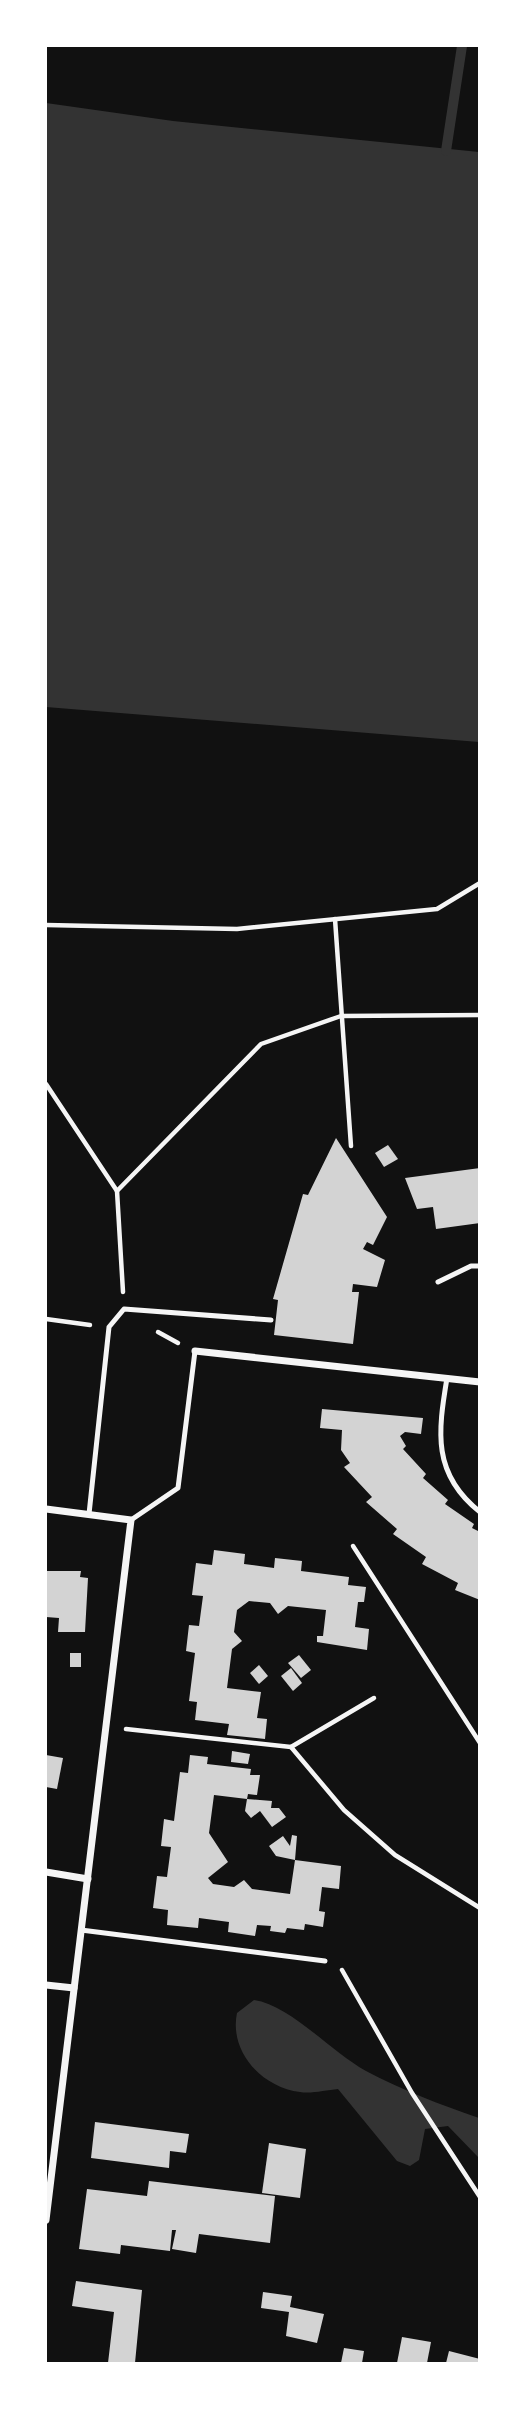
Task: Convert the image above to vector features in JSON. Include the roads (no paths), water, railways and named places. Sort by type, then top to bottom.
[{"type":"street","points":[[195,1351],[480,1382]]},
{"type":"street","points":[[46,1510],[131,1520],[46,2220]]},
{"type":"street","points":[[46,1872],[88,1879]]},
{"type":"street","points":[[46,1984],[74,1988]]},
{"type":"lane","points":[[438,1282],[471,1266],[480,1266]]},
{"type":"lane","points":[[89,1514],[109,1327],[124,1309],[271,1320]]},
{"type":"lane","points":[[131,1520],[178,1488],[195,1351]]},
{"type":"lane","points":[[447,1378],[438,1431],[444,1467],[470,1504],[480,1512]]},
{"type":"lane","points":[[81,1930],[325,1961]]},
{"type":"waterway","points":[[446,151],[462,46]]}]
